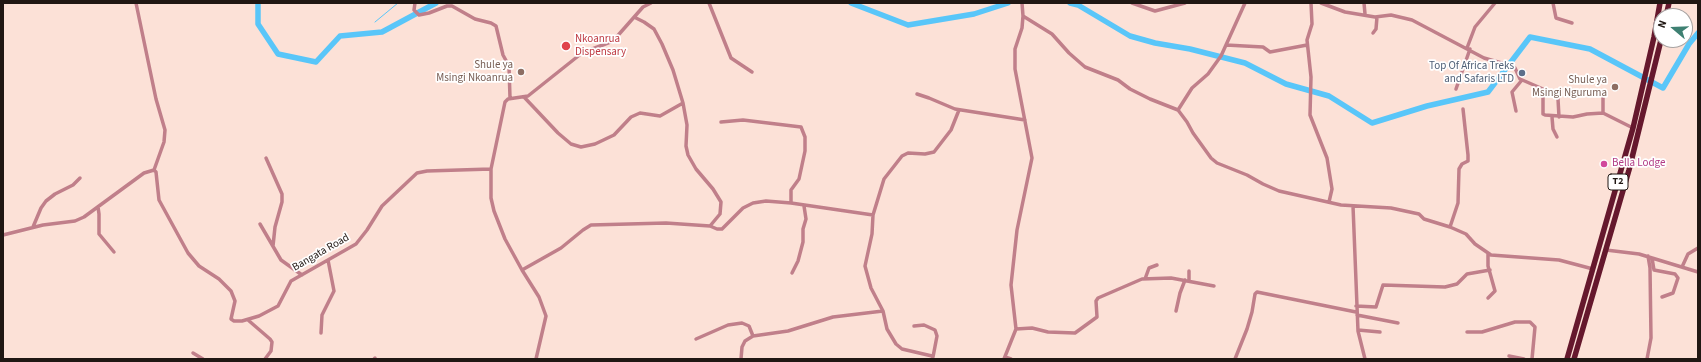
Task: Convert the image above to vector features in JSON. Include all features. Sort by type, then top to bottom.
[{"type":"highway","name":"T2","points":[[1567,359],[1632,128],[1654,37],[1660,3]]},
{"type":"highway","name":"T2","points":[[1574,359],[1629,170],[1659,48]]},
{"type":"street","points":[[136,3],[156,99],[166,130],[164,142],[154,170],[156,172],[159,200],[188,253],[199,266],[219,279],[231,291],[234,301],[232,319],[234,321],[248,320],[270,339],[272,342],[271,351],[265,359]]},
{"type":"street","points":[[415,3],[414,10],[419,15],[447,6],[452,6],[475,18],[496,26],[503,55],[509,66],[510,98]]},
{"type":"street","points":[[536,359],[546,316],[539,297],[505,239],[494,211],[490,192],[490,169],[503,106],[506,100],[510,98],[524,97],[531,94],[582,53],[613,41],[645,5],[651,3]]},
{"type":"street","points":[[709,3],[731,58],[752,72]]},
{"type":"street","points":[[1011,359],[1004,358],[1016,329],[1011,285],[1017,230],[1032,158],[1014,70],[1015,48],[1022,28],[1022,3]]},
{"type":"street","points":[[1132,3],[1155,11],[1185,3]]},
{"type":"street","points":[[1178,110],[1190,90],[1208,74],[1219,60],[1245,3]]},
{"type":"street","points":[[1311,3],[1312,24],[1307,36],[1311,77],[1310,115],[1327,158],[1332,189],[1329,202]]},
{"type":"street","points":[[1321,3],[1345,12],[1377,17],[1391,15],[1412,20],[1468,48],[1484,58],[1512,66],[1515,68],[1522,80],[1543,89],[1543,114],[1552,117],[1573,118],[1587,114],[1603,113],[1632,128]]},
{"type":"street","points":[[1364,3],[1365,14]]},
{"type":"street","points":[[1456,90],[1475,27],[1495,3]]},
{"type":"street","points":[[1553,3],[1556,18],[1572,23]]},
{"type":"street","points":[[1023,16],[1033,24],[1052,34],[1069,54],[1085,67],[1118,80],[1130,89],[1178,110],[1188,122],[1206,153],[1217,163],[1279,191],[1353,206],[1396,209],[1419,214],[1424,219],[1450,227],[1468,236],[1475,244],[1488,253],[1502,256],[1559,260],[1593,268]]},
{"type":"street","points":[[1384,16],[1390,19]]},
{"type":"street","points":[[634,17],[652,27],[656,32],[673,70],[683,103],[687,126],[686,146],[688,155],[696,169],[713,189],[721,205],[720,214],[710,226]]},
{"type":"street","points":[[1373,33],[1376,30],[1377,17]]},
{"type":"street","points":[[1226,45],[1262,47],[1270,52],[1307,45]]},
{"type":"street","points":[[1516,111],[1512,92],[1522,80]]},
{"type":"street","points":[[1559,117],[1558,99],[1560,91]]},
{"type":"street","points":[[917,94],[959,110],[1025,120]]},
{"type":"street","points":[[1603,94],[1603,113]]},
{"type":"street","points":[[524,97],[558,133],[571,144],[581,146],[595,144],[614,135],[631,117],[640,113],[660,116],[683,103]]},
{"type":"street","points":[[1450,227],[1458,203],[1460,169],[1462,164],[1468,161],[1463,109]]},
{"type":"street","points":[[914,326],[924,325],[935,330],[937,336],[933,358],[926,354],[912,353],[898,347],[887,329],[883,311],[871,288],[865,269],[872,234],[873,215],[877,197],[884,179],[900,157],[908,154],[925,154],[934,152],[951,130],[959,110]]},
{"type":"street","points":[[1552,117],[1553,128],[1557,137]]},
{"type":"street","points":[[721,122],[743,120],[799,126],[802,128],[805,137],[805,151],[799,180],[792,190],[791,203]]},
{"type":"street","points":[[266,158],[282,194],[282,202],[275,227],[273,246]]},
{"type":"street","name":"Bangata Road","points":[[248,320],[260,316],[278,306],[289,282],[356,244],[367,230],[379,209],[417,174],[427,171],[490,169]]},
{"type":"street","points":[[3,235],[33,227],[75,220],[84,217],[144,173],[154,170]]},
{"type":"street","points":[[33,227],[41,208],[46,201],[55,194],[73,185],[80,178]]},
{"type":"street","points":[[522,270],[561,248],[583,230],[594,224],[666,223],[710,226],[717,229],[722,229],[743,208],[753,203],[766,201],[833,208],[859,214],[873,215]]},
{"type":"street","points":[[792,273],[798,262],[803,242],[803,229],[806,219],[804,206]]},
{"type":"street","points":[[1353,206],[1356,306],[1358,330],[1365,359]]},
{"type":"street","points":[[98,207],[100,214],[99,234],[114,252]]},
{"type":"street","points":[[260,224],[284,263],[302,274]]},
{"type":"street","points":[[1682,267],[1690,252],[1698,248]]},
{"type":"street","points":[[1606,250],[1650,257],[1698,272]]},
{"type":"street","points":[[1488,253],[1495,291],[1488,298]]},
{"type":"street","points":[[1650,257],[1654,270],[1675,274],[1678,278],[1673,293],[1662,297]]},
{"type":"street","points":[[1647,359],[1651,338],[1650,257]]},
{"type":"street","points":[[321,334],[322,315],[334,291],[328,260]]},
{"type":"street","points":[[1145,279],[1149,268],[1157,265]]},
{"type":"street","points":[[1356,306],[1376,307],[1381,287],[1383,285],[1445,287],[1457,284],[1467,274],[1490,270]]},
{"type":"street","points":[[1176,311],[1180,293],[1187,281],[1189,271]]},
{"type":"street","points":[[1016,329],[1032,328],[1048,332],[1075,333],[1097,317],[1096,301],[1098,298],[1134,282],[1145,279],[1171,278],[1214,286]]},
{"type":"street","points":[[1235,359],[1249,323],[1255,294],[1257,292],[1398,323]]},
{"type":"street","points":[[741,359],[742,347],[745,341],[753,336],[788,330],[828,318],[883,311]]},
{"type":"street","points":[[1467,332],[1482,332],[1515,322],[1530,322],[1535,327],[1532,359]]},
{"type":"street","points":[[696,339],[728,325],[742,323],[749,326],[753,336]]},
{"type":"street","points":[[1358,330],[1380,332]]},
{"type":"street","points":[[193,353],[203,359]]},
{"type":"street","points":[[1509,356],[1524,359]]},
{"type":"waterway","points":[[258,3],[258,24],[278,54],[316,62],[340,36],[382,32],[436,3]]},
{"type":"waterway","points":[[375,22],[398,3]]},
{"type":"waterway","points":[[851,3],[908,25],[974,14],[1008,3]]},
{"type":"waterway","points":[[1070,3],[1078,5],[1130,36],[1245,63],[1286,84],[1329,96],[1372,123],[1427,106],[1488,92],[1530,37],[1590,49],[1663,88],[1689,44],[1698,33]]},
{"type":"place","name":"Nkoanrua Dispensary","points":[[566,46]]},
{"type":"place","name":"Shule ya Msingi Nkoanrua","points":[[521,72]]},
{"type":"place","name":"Top Of Africa Treks and Safaris LTD","points":[[1522,73]]},
{"type":"place","name":"Shule ya Msingi Nguruma","points":[[1615,87]]},
{"type":"place","name":"Bella Lodge","points":[[1604,164]]}]
